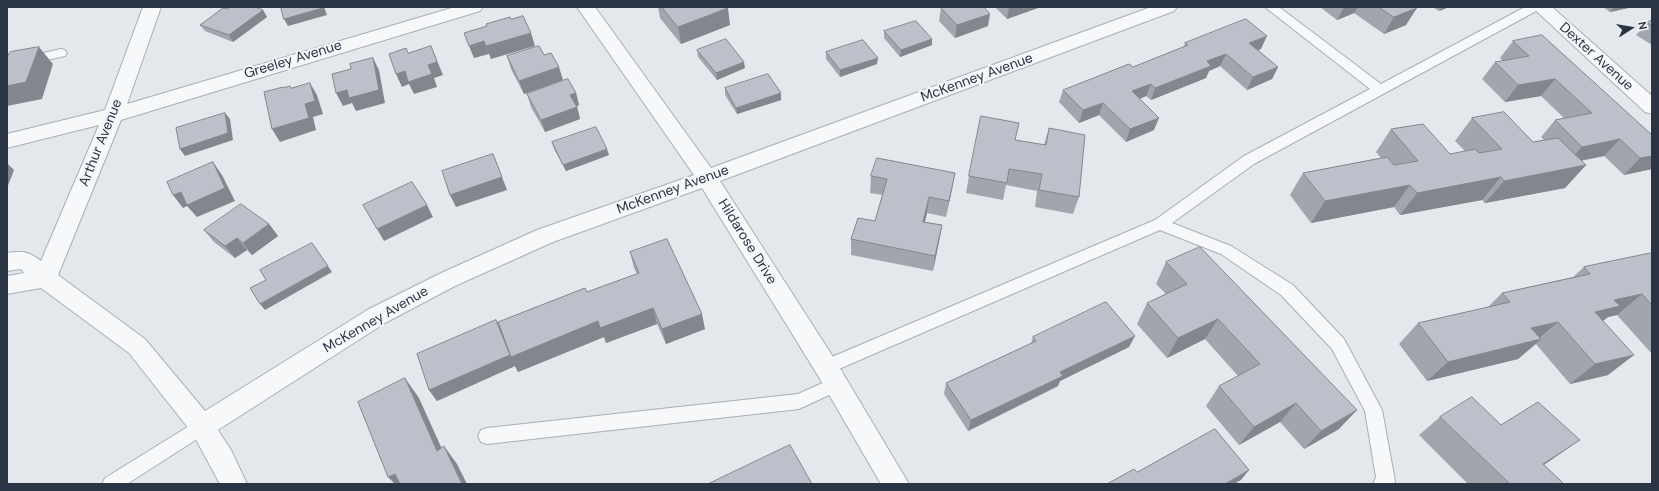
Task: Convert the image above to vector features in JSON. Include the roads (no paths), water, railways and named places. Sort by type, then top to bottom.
[{"type":"street","name":"Arthur Avenue","points":[[45,278],[113,115],[152,7]]},
{"type":"street","name":"Greeley Avenue","points":[[7,141],[113,115],[474,7]]},
{"type":"street","name":"Hildarose Drive","points":[[586,7],[707,178],[831,375],[896,484]]},
{"type":"street","name":"McKenney Avenue","points":[[202,426],[377,316],[447,280],[545,236],[707,178],[1168,7]]},
{"type":"street","name":"Dexter Avenue","points":[[1541,7],[1652,106]]},
{"type":"street","points":[[7,262],[25,260],[45,278],[137,346],[202,426],[222,459],[234,484]]},
{"type":"street","points":[[7,285],[45,278]]},
{"type":"lane","points":[[1271,7],[1379,89]]},
{"type":"lane","points":[[487,436],[799,401],[831,375],[1160,224],[1249,160],[1534,7]]},
{"type":"lane","points":[[7,65],[61,53]]},
{"type":"lane","points":[[1160,224],[1226,250],[1287,290],[1338,344],[1373,410],[1386,481],[1382,484]]},
{"type":"lane","points":[[111,484],[202,426]]}]
